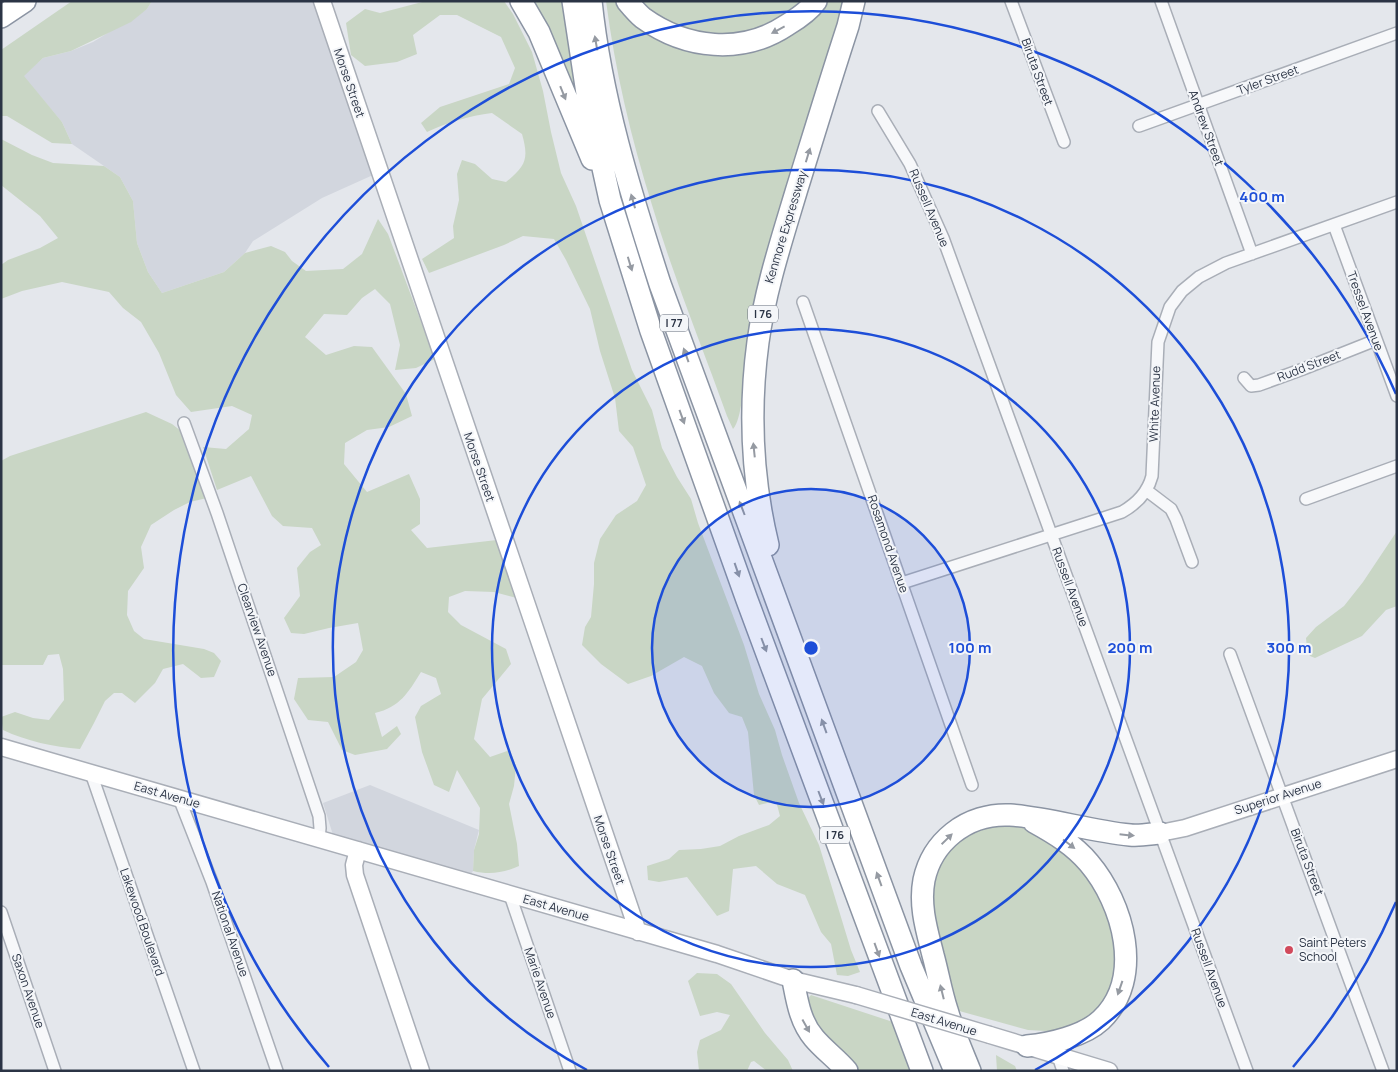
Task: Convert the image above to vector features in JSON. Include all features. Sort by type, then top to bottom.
[{"type":"highway","points":[[1,17],[25,1]]},
{"type":"highway","name":"I 76","points":[[521,1],[542,40],[610,200],[651,331],[747,600],[922,1071]]},
{"type":"highway","points":[[573,1],[588,100],[610,200]]},
{"type":"highway","name":"I 77","points":[[591,1],[595,40],[613,126],[634,203],[666,302],[790,635]]},
{"type":"highway","points":[[627,1],[642,17],[676,36],[703,43],[730,46],[764,38],[782,29],[816,1]]},
{"type":"highway","name":"Kenmore Expressway","points":[[790,635],[762,522],[752,430],[754,375],[758,341],[772,269],[848,26],[854,1]]},
{"type":"highway","name":"I 76","points":[[790,635],[912,966],[955,1071]]},
{"type":"highway","points":[[970,1071],[947,1012],[923,914],[924,881],[937,849],[944,840],[969,822],[988,816],[1010,815],[1065,823],[1130,836],[1160,833]]},
{"type":"highway","points":[[1026,1046],[1076,1036],[1095,1025],[1116,1000],[1124,978],[1125,963],[1124,934],[1120,919],[1105,884],[1090,863],[1080,853],[1054,833],[1028,818]]},
{"type":"highway","points":[[792,980],[798,1006],[804,1022],[813,1037],[847,1071]]},
{"type":"street","name":"Morse Street","points":[[322,1],[638,932]]},
{"type":"street","name":"Biruta Street","points":[[1011,1],[1064,142]]},
{"type":"street","name":"Andrew Street","points":[[1161,1],[1252,254]]},
{"type":"street","name":"Tyler Street","points":[[1139,126],[1397,33]]},
{"type":"street","name":"Russell Avenue","points":[[878,111],[910,164],[943,238],[1247,1071]]},
{"type":"street","name":"White Avenue","points":[[902,583],[1122,512],[1136,503],[1150,483],[1158,342],[1170,307],[1182,291],[1199,277],[1226,263],[1397,202]]},
{"type":"street","name":"Tressel Avenue","points":[[1334,225],[1397,396]]},
{"type":"street","name":"Rosamond Avenue","points":[[804,302],[972,785]]},
{"type":"street","name":"Rudd Street","points":[[1244,378],[1250,386],[1259,385],[1376,340]]},
{"type":"street","name":"Clearview Avenue","points":[[184,422],[217,513],[319,816],[319,839]]},
{"type":"street","points":[[1306,499],[1397,466]]},
{"type":"street","points":[[1146,490],[1171,509],[1192,562]]},
{"type":"street","name":"Biruta Street","points":[[1230,654],[1383,1071]]},
{"type":"street","name":"East Avenue","points":[[1,747],[716,954],[792,980],[856,995],[1026,1046],[1060,1063],[1109,1071]]},
{"type":"street","name":"Superior Avenue","points":[[1160,833],[1185,828],[1397,759]]},
{"type":"street","name":"Lakewood Boulevard","points":[[91,773],[194,1071]]},
{"type":"street","name":"National Avenue","points":[[179,798],[212,882],[277,1071]]},
{"type":"street","points":[[358,850],[354,865],[355,875],[421,1071]]},
{"type":"street","name":"Marie Avenue","points":[[510,895],[570,1071]]},
{"type":"street","name":"Saxon Avenue","points":[[1,912],[55,1071]]},
{"type":"shaded area","points":[[152,1],[316,1],[373,175],[322,198],[253,241],[245,253],[224,272],[162,293],[148,272],[137,243],[133,201],[120,177],[72,144],[62,122],[23,76],[43,58],[71,51],[93,42],[147,9]]},
{"type":"shaded area","points":[[370,785],[479,830],[474,850],[473,871],[469,877],[333,835],[323,803]]},
{"type":"green space","points":[[72,1],[152,1],[147,9],[131,22],[71,51],[43,58],[24,76],[62,122],[72,144],[52,143],[7,116],[1,116],[1,50]]},
{"type":"green space","points":[[426,1],[504,1],[513,14],[532,52],[543,91],[561,173],[576,206],[632,370],[652,410],[662,448],[691,499],[698,523],[744,645],[759,694],[775,730],[799,803],[819,845],[851,950],[860,972],[848,976],[837,975],[831,944],[821,932],[805,895],[777,884],[756,866],[733,869],[729,911],[717,916],[687,877],[659,882],[648,880],[647,866],[669,859],[679,850],[720,846],[739,836],[769,825],[780,816],[776,801],[759,805],[754,795],[748,732],[742,717],[729,713],[714,693],[702,666],[684,657],[651,676],[628,684],[601,664],[582,645],[585,627],[591,617],[594,563],[600,539],[616,515],[637,501],[646,485],[633,447],[619,431],[615,398],[600,351],[590,309],[554,239],[523,236],[429,273],[422,259],[454,238],[453,226],[459,200],[457,174],[462,160],[475,164],[492,179],[506,182],[522,166],[525,156],[522,134],[492,113],[459,120],[427,132],[421,123],[440,107],[509,84],[515,68],[501,37],[457,15],[440,15],[413,35],[417,54],[397,62],[365,66],[351,55],[346,23],[365,9],[380,13]]},
{"type":"green space","points":[[533,1],[562,1],[580,99],[577,100]]},
{"type":"green space","points":[[606,1],[620,2],[655,33],[671,44],[692,52],[713,56],[735,55],[756,51],[796,31],[828,1],[845,1],[745,367],[739,417],[733,429],[678,285],[644,180],[619,78]]},
{"type":"green space","points":[[638,1],[802,1],[781,19],[754,30],[720,37],[691,31],[671,24],[646,10]]},
{"type":"green space","points":[[1,139],[32,155],[53,163],[104,166],[120,177],[133,201],[137,243],[148,272],[162,293],[224,272],[245,253],[271,246],[285,252],[292,261],[306,271],[343,269],[362,254],[378,219],[388,234],[435,359],[416,368],[395,370],[400,345],[390,304],[375,289],[362,298],[347,315],[324,314],[305,337],[326,355],[354,346],[372,347],[406,394],[412,416],[389,427],[367,430],[345,443],[344,464],[367,492],[409,474],[420,499],[420,524],[411,530],[427,548],[497,540],[517,598],[494,592],[465,591],[449,597],[448,612],[461,625],[506,649],[511,664],[482,699],[474,739],[490,757],[510,750],[516,766],[514,786],[509,804],[517,844],[519,866],[496,873],[473,871],[474,850],[479,834],[480,808],[457,770],[449,792],[434,785],[422,752],[415,717],[421,706],[441,694],[436,678],[421,672],[407,693],[397,703],[375,713],[382,737],[397,726],[401,734],[387,749],[355,755],[342,750],[328,722],[308,720],[294,699],[298,678],[334,677],[356,662],[363,650],[358,623],[304,634],[291,633],[284,618],[300,596],[297,568],[310,552],[321,545],[312,528],[283,526],[272,516],[251,476],[217,490],[203,447],[226,449],[249,429],[252,415],[232,406],[191,412],[176,395],[159,353],[141,322],[123,308],[109,292],[62,282],[22,291],[1,299],[1,265],[8,260],[40,248],[58,238],[40,216],[1,185]]},
{"type":"green space","points":[[146,412],[172,424],[181,431],[207,498],[190,502],[151,525],[141,547],[144,568],[128,591],[127,615],[134,631],[144,639],[204,649],[214,653],[221,661],[214,677],[201,678],[183,664],[163,669],[155,683],[135,703],[122,693],[114,693],[105,701],[80,749],[40,743],[12,734],[3,730],[1,717],[15,712],[33,718],[49,720],[64,700],[63,669],[59,654],[48,655],[43,665],[1,665],[1,461],[10,456]]},
{"type":"green space","points":[[1397,531],[1397,606],[1386,610],[1362,636],[1315,658],[1310,656],[1306,638],[1316,627],[1344,606],[1363,582]]},
{"type":"green space","points":[[990,821],[1028,826],[1078,859],[1110,905],[1120,972],[1104,1008],[1063,1032],[1028,1030],[952,1009],[930,890],[947,846]]},
{"type":"green space","points":[[697,973],[717,974],[731,984],[765,1033],[788,1060],[793,1071],[767,1071],[754,1061],[751,1062],[747,1071],[699,1071],[697,1052],[700,1040],[721,1030],[730,1015],[717,1012],[700,1016],[688,981]]},
{"type":"green space","points":[[811,995],[896,1023],[915,1071],[858,1071],[834,1048],[814,1023],[805,1002]]},
{"type":"green space","points":[[996,1055],[1015,1066],[1017,1071],[997,1071]]},
{"type":"place","name":"Saint Peters School","points":[[1289,950]]}]
